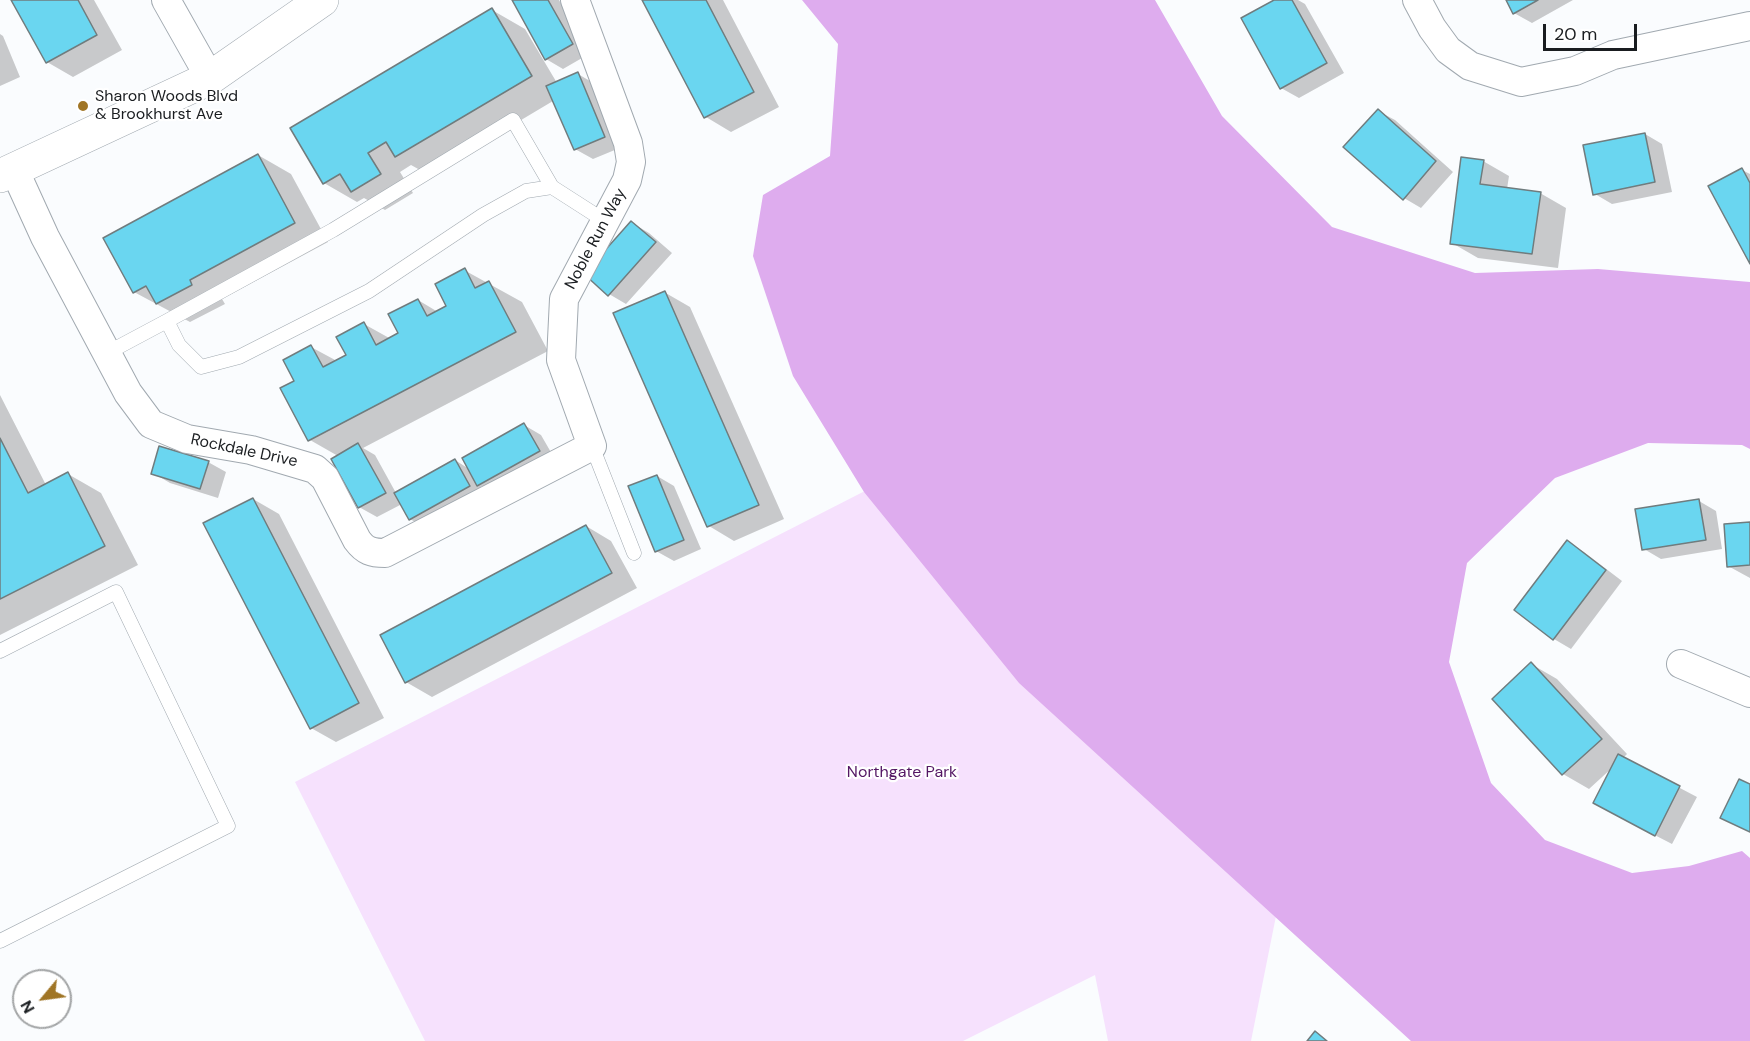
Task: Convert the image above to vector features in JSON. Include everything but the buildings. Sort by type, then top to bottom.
[{"type":"street","points":[[166,0],[210,78]]},
{"type":"street","points":[[7,173],[210,78],[322,0]]},
{"type":"street","name":"Noble Run Way","points":[[575,0],[628,143],[631,162],[627,180],[564,299],[561,360],[592,446]]},
{"type":"street","points":[[1417,0],[1432,28],[1448,50],[1470,66],[1521,82],[1575,71],[1613,55],[1750,26]]},
{"type":"street","name":"Rockdale Drive","points":[[7,173],[45,237],[128,393],[151,424],[188,440],[251,450],[315,469],[325,478],[357,540],[364,549],[374,553],[385,553],[592,446]]},
{"type":"street","points":[[1681,664],[1750,693]]},
{"type":"lane","points":[[106,353],[333,230],[513,120],[552,187],[605,221]]},
{"type":"lane","points":[[167,321],[180,345],[201,368],[239,357],[369,291],[483,215],[526,191],[552,187]]},
{"type":"lane","points":[[592,446],[634,553]]},
{"type":"lane","points":[[0,651],[116,592],[228,826],[0,941]]},
{"type":"green space","name":"Northgate Park","points":[[1047,398],[1283,881],[1251,1041],[1108,1041],[1095,975],[963,1041],[425,1041],[295,782]]},
{"type":"shaded area","points":[[802,0],[1155,0],[1222,116],[1332,227],[1475,273],[1598,269],[1750,282],[1750,449],[1742,445],[1648,443],[1555,478],[1467,563],[1449,662],[1491,783],[1545,840],[1632,873],[1689,866],[1742,851],[1750,858],[1750,1041],[1411,1041],[1019,683],[864,492],[793,376],[753,256],[763,195],[830,156],[838,44]]},
{"type":"place","name":"Sharon Woods Blvd & Brookhurst Ave","points":[[83,106]]}]
